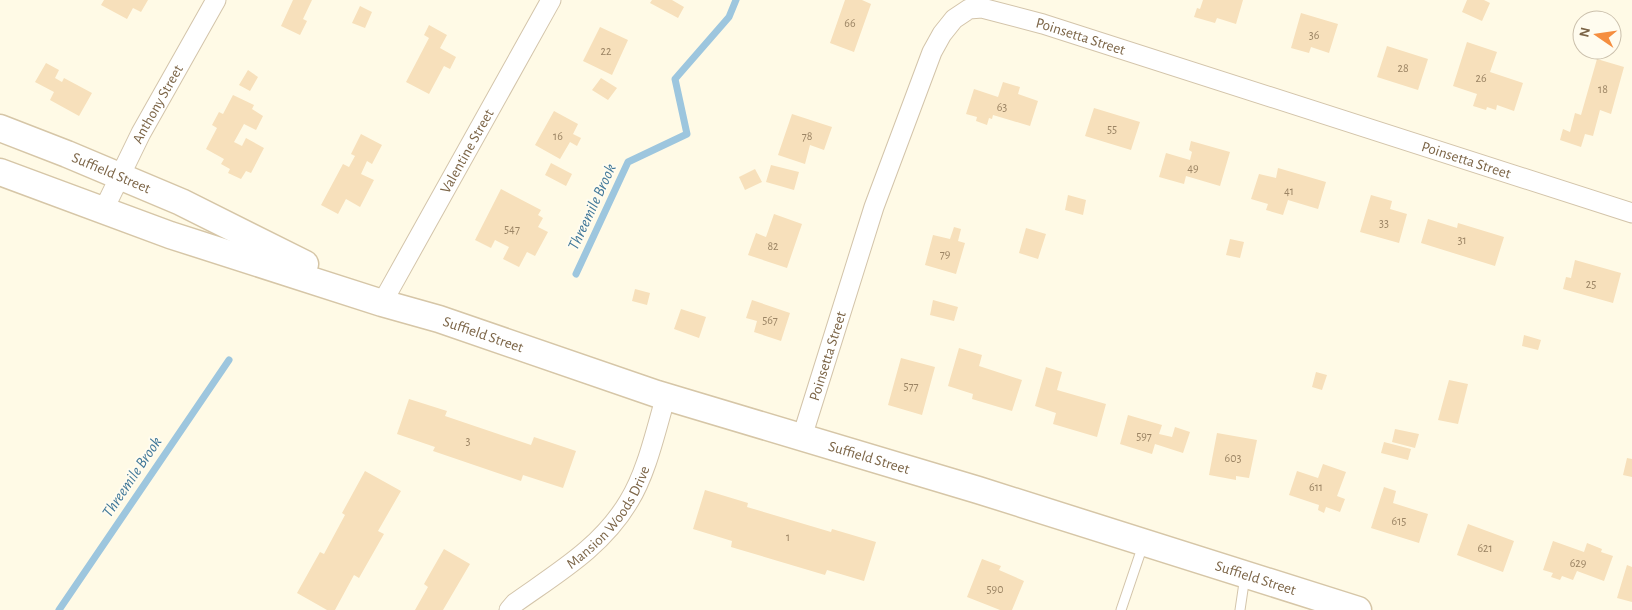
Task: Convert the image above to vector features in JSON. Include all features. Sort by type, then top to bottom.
[{"type":"main road","name":"Suffield Street","points":[[0,128],[181,202],[382,303]]},
{"type":"main road","name":"Suffield Street","points":[[0,172],[170,234],[382,303],[439,319],[666,396],[1144,542],[1358,610]]},
{"type":"street","name":"Anthony Street","points":[[103,211],[141,133],[216,0]]},
{"type":"street","name":"Valentine Street","points":[[382,303],[550,0]]},
{"type":"street","name":"Poinsetta Street","points":[[802,437],[874,207],[932,52],[948,25],[961,13],[969,9],[982,8],[1043,24],[1632,213]]},
{"type":"street","name":"Mansion Woods Drive","points":[[509,610],[515,603],[588,551],[616,521],[630,500],[640,479],[666,396]]},
{"type":"lane","points":[[1121,610],[1144,542]]},
{"type":"lane","points":[[1240,610],[1245,575]]},
{"type":"building","points":[[104,0],[148,0],[141,12],[133,8],[127,19],[101,5]]},
{"type":"building","points":[[293,0],[312,0],[303,19],[307,21],[300,35],[281,26]]},
{"type":"building","points":[[652,0],[672,0],[684,7],[678,18],[650,3]]},
{"type":"building","points":[[845,0],[862,0],[871,4],[854,52],[830,43]]},
{"type":"building","points":[[1203,0],[1243,0],[1236,24],[1217,18],[1215,23],[1194,17],[1197,8],[1200,9]]},
{"type":"building","points":[[1467,0],[1484,0],[1490,3],[1482,21],[1462,12]]},
{"type":"building","points":[[360,6],[372,12],[365,28],[352,23]]},
{"type":"building","points":[[1301,13],[1338,24],[1329,53],[1311,47],[1309,53],[1291,48]]},
{"type":"building","points":[[429,25],[447,35],[440,48],[456,57],[450,69],[444,66],[429,94],[406,82],[429,38],[424,35]]},
{"type":"building","points":[[600,27],[628,40],[612,75],[583,61]]},
{"type":"building","points":[[1467,42],[1497,52],[1490,72],[1523,83],[1514,111],[1497,105],[1496,110],[1487,107],[1486,110],[1473,106],[1477,94],[1453,86]]},
{"type":"building","points":[[1387,46],[1428,59],[1418,90],[1377,77]]},
{"type":"building","points":[[1597,60],[1624,67],[1611,114],[1600,110],[1593,136],[1585,134],[1581,147],[1560,140],[1563,129],[1570,132],[1575,113],[1581,115]]},
{"type":"building","points":[[46,63],[59,70],[55,78],[62,82],[64,78],[92,93],[79,116],[50,100],[54,92],[35,82]]},
{"type":"building","points":[[248,70],[258,77],[250,91],[239,85]]},
{"type":"building","points":[[601,78],[617,88],[608,100],[592,90]]},
{"type":"building","points":[[1003,82],[1020,87],[1018,94],[1038,101],[1030,126],[993,115],[992,119],[989,118],[987,125],[976,121],[977,117],[966,114],[974,89],[998,97]]},
{"type":"building","points":[[233,95],[254,105],[252,109],[263,116],[256,130],[244,124],[234,142],[242,146],[246,138],[264,148],[251,173],[246,171],[241,179],[228,173],[230,169],[221,164],[224,159],[206,149],[217,128],[212,125],[219,112],[223,114]]},
{"type":"building","points":[[1094,108],[1140,122],[1131,150],[1085,136]]},
{"type":"building","points":[[554,111],[578,124],[573,134],[581,138],[577,146],[570,142],[560,159],[535,145]]},
{"type":"building","points":[[792,114],[832,127],[824,150],[810,145],[805,164],[778,155]]},
{"type":"building","points":[[361,134],[382,145],[372,164],[367,161],[361,174],[374,180],[360,207],[346,199],[338,214],[321,205],[343,164],[349,167],[355,156],[351,154]]},
{"type":"building","points":[[1191,141],[1230,152],[1220,186],[1186,176],[1184,184],[1159,177],[1166,153],[1190,160],[1192,152],[1189,150]]},
{"type":"building","points":[[551,163],[572,174],[566,186],[545,175]]},
{"type":"building","points":[[771,165],[799,172],[794,190],[766,182]]},
{"type":"building","points":[[1278,168],[1326,182],[1318,209],[1288,200],[1283,215],[1266,210],[1268,204],[1251,199],[1259,174],[1276,178]]},
{"type":"building","points":[[755,169],[762,182],[745,190],[739,177]]},
{"type":"building","points":[[501,189],[541,210],[538,215],[543,218],[538,227],[548,232],[535,256],[527,252],[519,267],[503,259],[509,247],[495,240],[491,248],[475,240]]},
{"type":"building","points":[[1068,195],[1086,200],[1083,215],[1065,210]]},
{"type":"building","points":[[1371,195],[1392,201],[1390,209],[1407,214],[1399,243],[1360,232]]},
{"type":"building","points":[[774,214],[802,224],[787,268],[748,255],[756,233],[766,237]]},
{"type":"building","points":[[1428,219],[1457,228],[1458,223],[1504,237],[1495,266],[1421,243]]},
{"type":"building","points":[[954,227],[961,229],[958,241],[965,243],[956,274],[925,265],[933,235],[950,239]]},
{"type":"building","points":[[1026,228],[1046,234],[1038,259],[1019,253]]},
{"type":"building","points":[[1230,239],[1244,242],[1240,258],[1226,255]]},
{"type":"building","points":[[1575,260],[1621,273],[1613,303],[1563,289],[1566,277],[1571,278]]},
{"type":"building","points":[[635,289],[650,293],[647,305],[632,301]]},
{"type":"building","points":[[752,300],[790,313],[781,341],[754,332],[757,321],[746,318]]},
{"type":"building","points":[[933,300],[958,307],[954,321],[930,315]]},
{"type":"building","points":[[681,309],[706,317],[699,338],[674,329]]},
{"type":"building","points":[[1524,335],[1541,340],[1538,350],[1522,346]]},
{"type":"building","points":[[959,348],[982,355],[979,366],[1022,380],[1012,411],[972,399],[973,394],[948,386]]},
{"type":"building","points":[[901,358],[935,367],[922,415],[888,405]]},
{"type":"building","points":[[1046,367],[1062,372],[1057,390],[1106,404],[1097,437],[1053,424],[1056,413],[1035,406]]},
{"type":"building","points":[[1316,372],[1327,375],[1322,390],[1312,387]]},
{"type":"building","points":[[1449,380],[1468,384],[1458,424],[1438,420]]},
{"type":"building","points":[[409,399],[447,411],[445,416],[531,445],[534,437],[576,451],[563,488],[523,475],[521,481],[433,451],[435,447],[397,434]]},
{"type":"building","points":[[1128,415],[1162,425],[1159,434],[1172,437],[1175,427],[1190,432],[1183,453],[1155,444],[1152,454],[1120,444]]},
{"type":"building","points":[[1395,429],[1419,434],[1415,448],[1392,442]]},
{"type":"building","points":[[1217,433],[1257,440],[1249,478],[1236,476],[1236,480],[1209,475]]},
{"type":"building","points":[[1384,442],[1411,449],[1408,460],[1381,453]]},
{"type":"building","points":[[1627,458],[1632,459],[1632,477],[1623,475]]},
{"type":"building","points":[[1323,464],[1346,472],[1337,496],[1345,499],[1340,512],[1326,507],[1324,513],[1318,510],[1319,505],[1289,495],[1297,471],[1318,478]]},
{"type":"building","points":[[365,471],[401,491],[378,531],[384,534],[359,578],[354,575],[335,610],[327,610],[297,593],[320,552],[324,554],[345,515],[342,513]]},
{"type":"building","points":[[1384,487],[1396,491],[1393,503],[1428,514],[1419,543],[1371,528]]},
{"type":"building","points":[[705,490],[748,503],[747,507],[831,532],[832,529],[876,542],[864,581],[827,570],[825,575],[731,547],[732,541],[693,529]]},
{"type":"building","points":[[1468,524],[1514,541],[1503,572],[1457,555]]},
{"type":"building","points":[[1553,541],[1584,552],[1587,543],[1602,549],[1601,552],[1613,556],[1604,581],[1577,571],[1573,580],[1562,576],[1560,580],[1551,577],[1553,573],[1543,570]]},
{"type":"building","points":[[444,549],[470,564],[443,610],[415,610],[428,587],[424,584]]},
{"type":"building","points":[[982,559],[1001,566],[999,570],[1024,581],[1012,610],[1000,610],[967,597]]},
{"type":"building","points":[[1627,565],[1632,567],[1632,602],[1617,598]]},
{"type":"waterway","name":"Threemile Brook","points":[[576,274],[628,162],[687,134],[675,79],[729,17],[736,0]]},
{"type":"waterway","name":"Threemile Brook","points":[[59,610],[229,360]]}]
